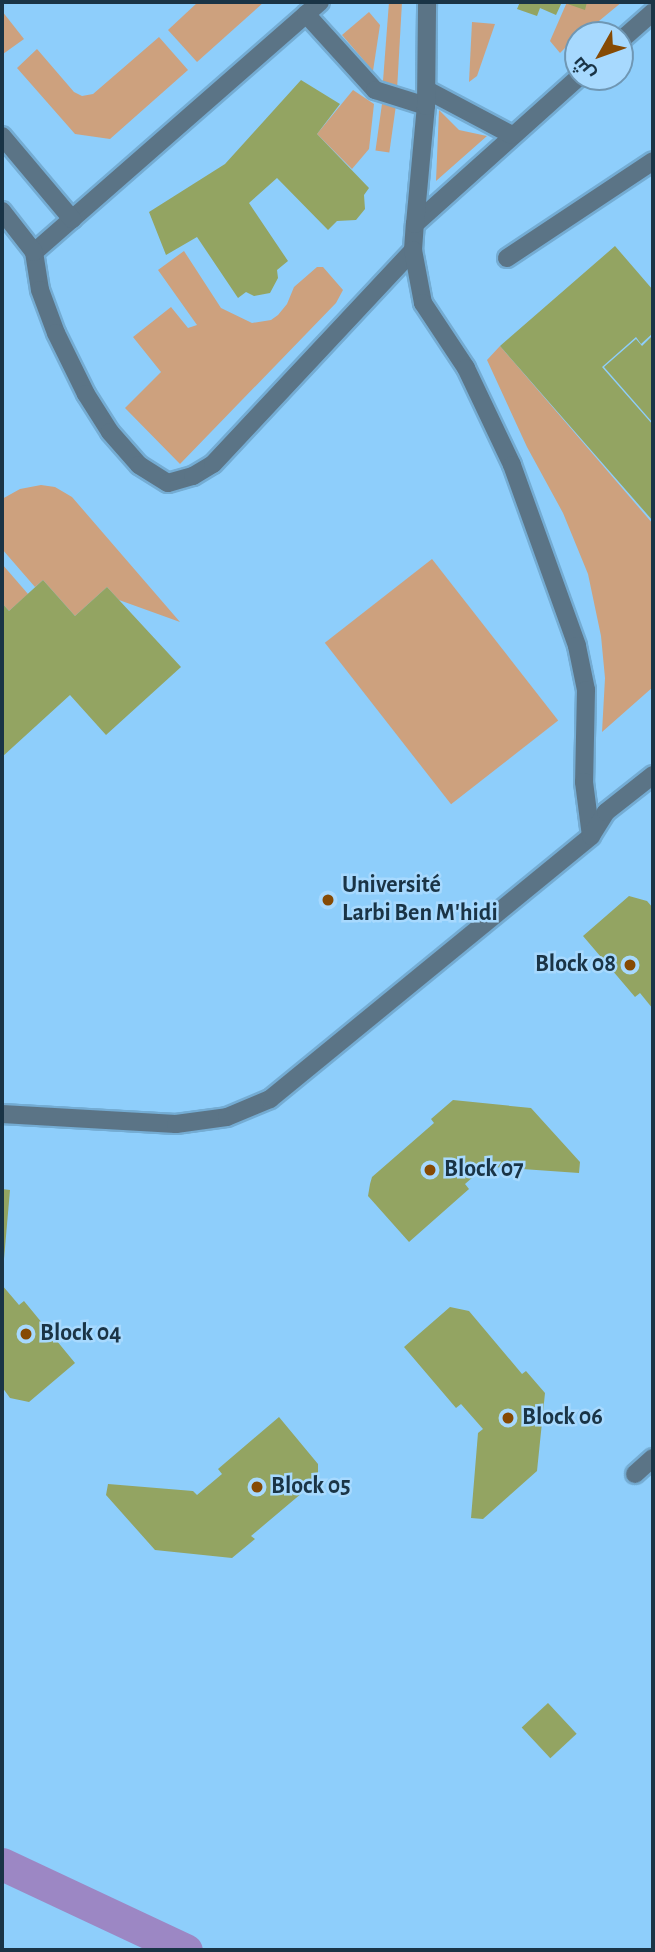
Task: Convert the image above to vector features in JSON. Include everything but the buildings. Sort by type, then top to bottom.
[{"type":"lane","points":[[34,251],[320,2]]},
{"type":"lane","points":[[427,2],[426,98],[413,250],[423,303],[466,368],[512,465],[573,633],[586,690],[584,782],[591,836]]},
{"type":"lane","points":[[634,29],[653,12]]},
{"type":"lane","points":[[306,14],[375,90],[426,98],[512,135]]},
{"type":"lane","points":[[415,225],[564,90]]},
{"type":"lane","points":[[2,136],[72,219]]},
{"type":"lane","points":[[507,258],[653,161]]},
{"type":"lane","points":[[2,211],[34,251],[40,290],[61,344],[86,394],[110,432],[139,465],[168,483],[193,476],[213,464],[413,250]]},
{"type":"lane","points":[[2,1114],[176,1124],[227,1117],[249,1109],[290,1085],[591,836],[606,812],[653,775]]},
{"type":"lane","points":[[635,1474],[653,1458]]},
{"type":"shaded area","points":[[198,2],[264,2],[197,62],[168,30]]},
{"type":"shaded area","points":[[389,2],[402,2],[397,90],[383,81]]},
{"type":"shaded area","points":[[567,2],[622,2],[599,21],[564,21],[564,49],[560,53],[550,41]]},
{"type":"shaded area","points":[[2,11],[24,39],[3,54],[2,53]]},
{"type":"shaded area","points":[[369,12],[380,25],[373,71],[342,35]]},
{"type":"shaded area","points":[[472,22],[495,24],[477,76],[469,82]]},
{"type":"shaded area","points":[[159,37],[188,70],[110,139],[75,134],[17,68],[37,49],[74,92],[82,96],[93,94]]},
{"type":"shaded area","points":[[353,90],[374,104],[369,149],[352,169],[317,134]]},
{"type":"shaded area","points":[[382,104],[396,106],[389,152],[375,151]]},
{"type":"shaded area","points":[[439,110],[459,130],[487,136],[436,181]]},
{"type":"shaded area","points":[[184,251],[221,308],[252,323],[271,320],[278,315],[287,304],[294,287],[317,267],[323,267],[343,290],[336,303],[180,464],[125,408],[161,372],[133,337],[171,307],[188,328],[197,325],[158,270]]},
{"type":"shaded area","points":[[500,346],[653,524],[653,687],[602,732],[605,678],[601,636],[588,574],[563,513],[527,447],[487,360]]},
{"type":"shaded area","points":[[41,485],[55,487],[72,497],[180,622],[119,600],[107,587],[75,616],[43,580],[35,587],[2,549],[2,499],[20,489]]},
{"type":"shaded area","points":[[432,559],[558,721],[451,804],[325,643]]},
{"type":"shaded area","points":[[2,564],[28,594],[9,611],[2,603]]},
{"type":"waterway","points":[[2,1864],[186,1950]]},
{"type":"place","name":"Université Larbi Ben M'hidi","points":[[328,900]]},
{"type":"place","name":"Block 08","points":[[630,965]]},
{"type":"place","name":"Block 07","points":[[430,1170]]},
{"type":"place","name":"Block 04","points":[[26,1334]]},
{"type":"place","name":"Block 06","points":[[508,1418]]},
{"type":"place","name":"Block 05","points":[[257,1487]]}]
